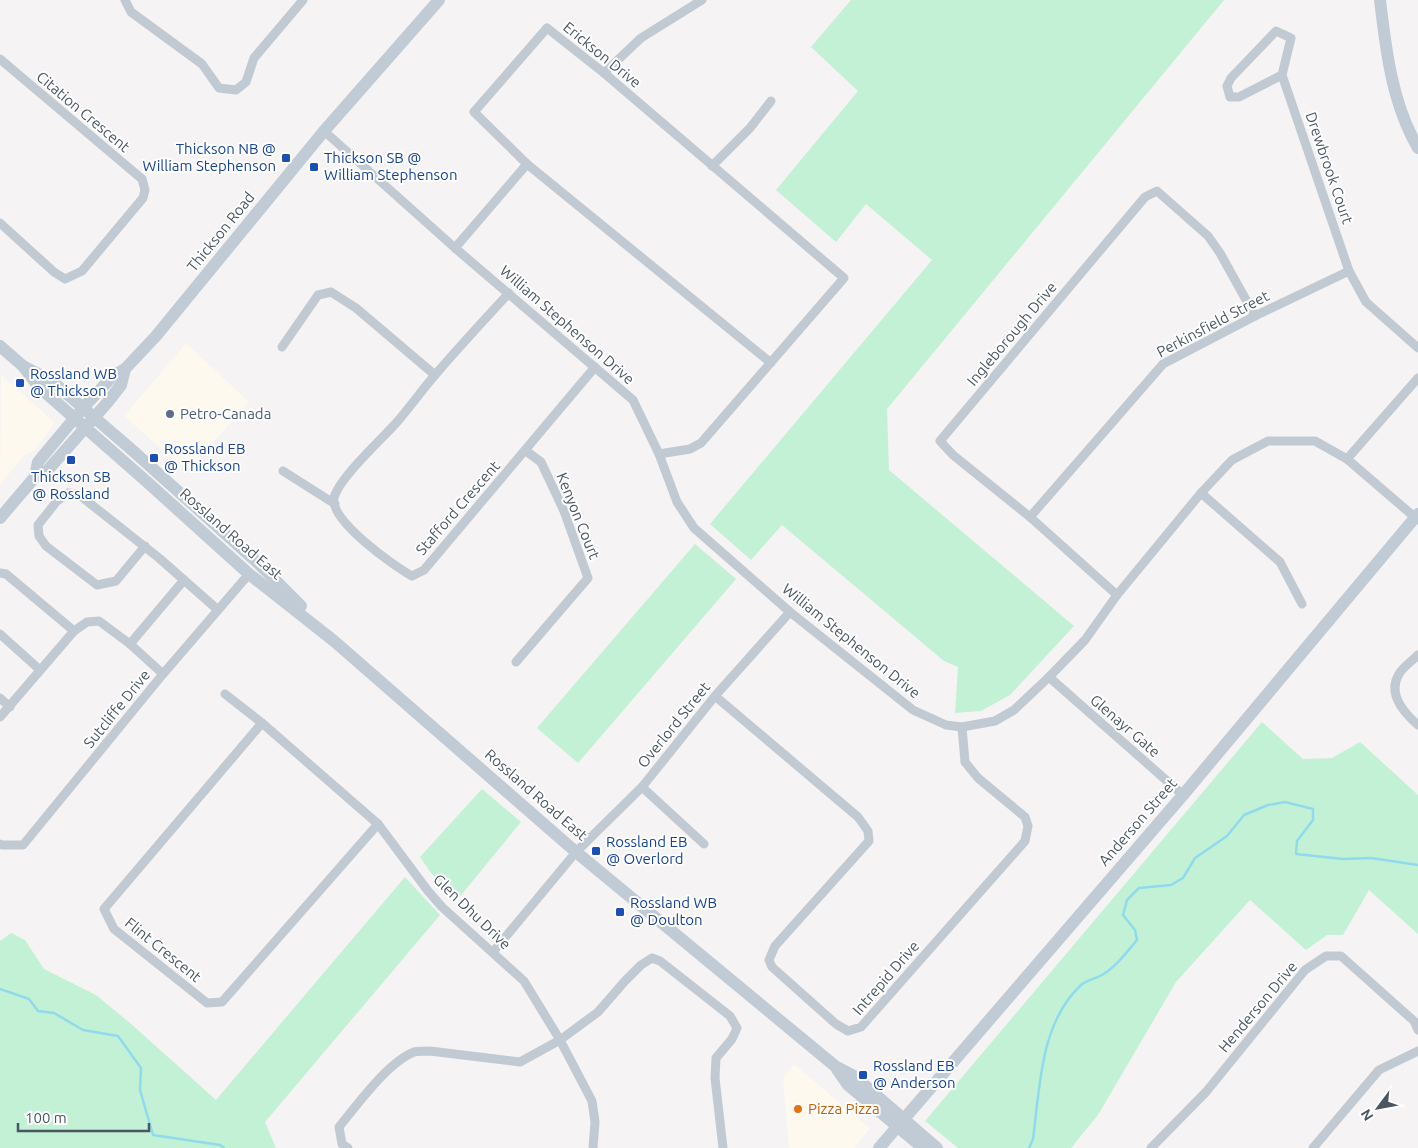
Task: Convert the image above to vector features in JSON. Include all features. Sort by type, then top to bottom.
[{"type":"main road","name":"Thickson Road","points":[[0,518],[35,477],[46,472],[86,429],[121,385],[126,370],[324,131],[439,0]]},
{"type":"main road","points":[[1380,0],[1388,64],[1407,130],[1418,148]]},
{"type":"main road","name":"Rossland Road East","points":[[0,346],[23,366],[38,387],[146,481],[248,574],[334,640],[576,852],[835,1066],[848,1086],[937,1148]]},
{"type":"main road","name":"Rossland Road East","points":[[23,366],[52,381],[174,487],[258,564],[334,640]]},
{"type":"main road","name":"Thickson Road","points":[[35,477],[38,462],[83,408],[113,376],[126,370]]},
{"type":"main road","name":"Anderson Street","points":[[879,1148],[1183,795],[1417,517]]},
{"type":"main road","name":"Rossland Road East","points":[[900,1123],[923,1148]]},
{"type":"street","points":[[124,0],[131,12],[202,64],[219,88],[236,90],[246,82],[254,58],[303,0]]},
{"type":"street","points":[[604,73],[641,38],[702,0]]},
{"type":"street","name":"Erickson Drive","points":[[659,454],[690,449],[701,443],[771,363],[844,278],[604,73],[547,28],[474,112],[527,164],[771,363]]},
{"type":"street","points":[[1276,31],[1291,38],[1282,75],[1239,97],[1230,97],[1227,86],[1231,78],[1276,31]]},
{"type":"street","name":"Citation Crescent","points":[[0,60],[142,179],[145,190],[143,198],[82,270],[65,278],[54,272],[0,223]]},
{"type":"street","name":"Drewbrook Court","points":[[1282,75],[1350,271],[1366,302],[1418,348]]},
{"type":"street","points":[[712,166],[750,128],[771,101]]},
{"type":"street","name":"William Stephenson Drive","points":[[324,131],[455,248],[633,400],[659,454],[677,502],[694,528],[790,612],[913,710],[946,725],[962,727],[995,721],[1014,710],[1084,640],[1117,595],[1232,460],[1268,440],[1315,441],[1347,459],[1417,517]]},
{"type":"street","points":[[455,248],[527,164]]},
{"type":"street","name":"Ingleborough Drive","points":[[1117,595],[1030,517],[953,455],[940,441],[1145,197],[1157,192],[1208,236],[1220,253],[1255,316]]},
{"type":"street","name":"Perkinsfield Street","points":[[1030,517],[1163,364],[1255,316],[1350,271]]},
{"type":"street","points":[[282,347],[318,295],[331,292],[356,308],[435,375]]},
{"type":"street","points":[[335,504],[334,498],[344,480],[509,293]]},
{"type":"street","name":"Stafford Crescent","points":[[335,504],[336,512],[345,524],[396,566],[412,576],[424,570],[595,367]]},
{"type":"street","points":[[1347,459],[1418,378]]},
{"type":"street","name":"Kenyon Court","points":[[516,662],[588,578],[564,511],[541,462],[526,451]]},
{"type":"street","points":[[283,470],[335,504]]},
{"type":"street","points":[[145,546],[116,581],[97,585],[46,546],[39,536],[38,525],[57,501],[68,493],[78,494],[145,546],[218,610]]},
{"type":"street","points":[[1202,493],[1280,562],[1302,604]]},
{"type":"street","points":[[0,573],[6,574],[74,631]]},
{"type":"street","name":"Sutcliffe Drive","points":[[0,844],[23,845],[163,674],[248,574]]},
{"type":"street","points":[[130,644],[184,580]]},
{"type":"street","name":"Overlord Street","points":[[493,952],[576,852],[642,787],[715,696],[790,612]]},
{"type":"street","points":[[0,717],[74,631],[87,622],[99,621],[130,644],[163,674]]},
{"type":"street","points":[[0,634],[40,670]]},
{"type":"street","points":[[1418,655],[1398,675],[1395,692],[1399,704],[1418,725]]},
{"type":"street","name":"Glenayr Gate","points":[[1049,677],[1183,795]]},
{"type":"street","name":"Glen Dhu Drive","points":[[225,694],[262,723],[378,824],[433,896],[524,981],[560,1040],[592,1101],[595,1122],[592,1148]]},
{"type":"street","name":"Intrepid Drive","points":[[715,696],[858,816],[868,831],[869,841],[775,946],[769,960],[772,967],[836,1024],[848,1031],[862,1027],[1025,841],[1028,826],[1025,817],[978,778],[966,762],[962,727]]},
{"type":"street","points":[[0,698],[10,706]]},
{"type":"street","name":"Flint Crescent","points":[[262,723],[104,909],[114,929],[207,1003],[222,1002],[378,824]]},
{"type":"street","points":[[642,787],[704,844]]},
{"type":"street","name":"Henderson Drive","points":[[1151,1148],[1206,1092],[1305,970],[1326,956],[1341,956],[1414,1020],[1418,1030]]},
{"type":"street","points":[[348,1148],[342,1144],[340,1127],[369,1091],[398,1062],[415,1052],[430,1051],[520,1062],[560,1040],[598,1012],[641,966],[652,958],[660,961],[730,1016],[737,1028],[732,1039],[716,1058],[715,1078],[723,1148]]},
{"type":"street","points":[[1313,1148],[1380,1070],[1418,1051]]},
{"type":"shaded area","points":[[186,343],[249,402],[187,472],[124,416]]},
{"type":"shaded area","points":[[1,374],[55,423],[35,450],[25,455],[0,484]]},
{"type":"shaded area","points":[[794,1064],[870,1128],[855,1148],[789,1148],[783,1078]]},
{"type":"green space","points":[[851,0],[1224,0],[887,409],[889,470],[1074,626],[1010,695],[981,711],[955,713],[958,667],[944,661],[782,525],[751,560],[710,524],[932,260],[866,204],[836,242],[776,190],[858,91],[811,47]]},
{"type":"green space","points":[[695,544],[736,579],[578,763],[537,728]]},
{"type":"green space","points":[[1262,722],[1303,759],[1332,758],[1360,742],[1418,795],[1418,934],[1369,890],[1343,935],[1327,935],[1306,950],[1250,900],[1176,982],[1098,1115],[1071,1148],[958,1148],[925,1121]]},
{"type":"green space","points":[[482,789],[521,822],[457,900],[431,873],[420,857]]},
{"type":"green space","points":[[405,877],[440,915],[265,1122],[276,1148],[0,1148],[0,941],[11,933],[25,940],[44,969],[96,995],[216,1100]]},
{"type":"waterway","points":[[1029,1148],[1033,1139],[1044,1057],[1057,1018],[1067,1000],[1081,985],[1112,968],[1137,940],[1135,930],[1123,915],[1127,900],[1139,888],[1171,885],[1183,878],[1195,858],[1227,836],[1244,815],[1268,805],[1285,802],[1313,809],[1313,820],[1297,841],[1296,854],[1343,859],[1371,858],[1418,865]]},
{"type":"waterway","points":[[0,989],[29,999],[38,1011],[54,1013],[83,1030],[118,1036],[141,1068],[140,1090],[153,1135],[220,1145],[224,1148]]},
{"type":"place","name":"Thickson NB @ William Stephenson","points":[[286,158]]},
{"type":"place","name":"Thickson SB @ William Stephenson","points":[[314,167]]},
{"type":"place","name":"Rossland WB @ Thickson","points":[[20,383]]},
{"type":"place","name":"Petro-Canada","points":[[170,414]]},
{"type":"place","name":"Rossland EB @ Thickson","points":[[154,458]]},
{"type":"place","name":"Thickson SB @ Rossland","points":[[71,460]]},
{"type":"place","name":"Rossland EB @ Overlord","points":[[596,851]]},
{"type":"place","name":"Rossland WB @ Doulton","points":[[620,912]]},
{"type":"place","name":"Rossland EB @ Anderson","points":[[863,1075]]},
{"type":"place","name":"Pizza Pizza","points":[[798,1109]]}]
